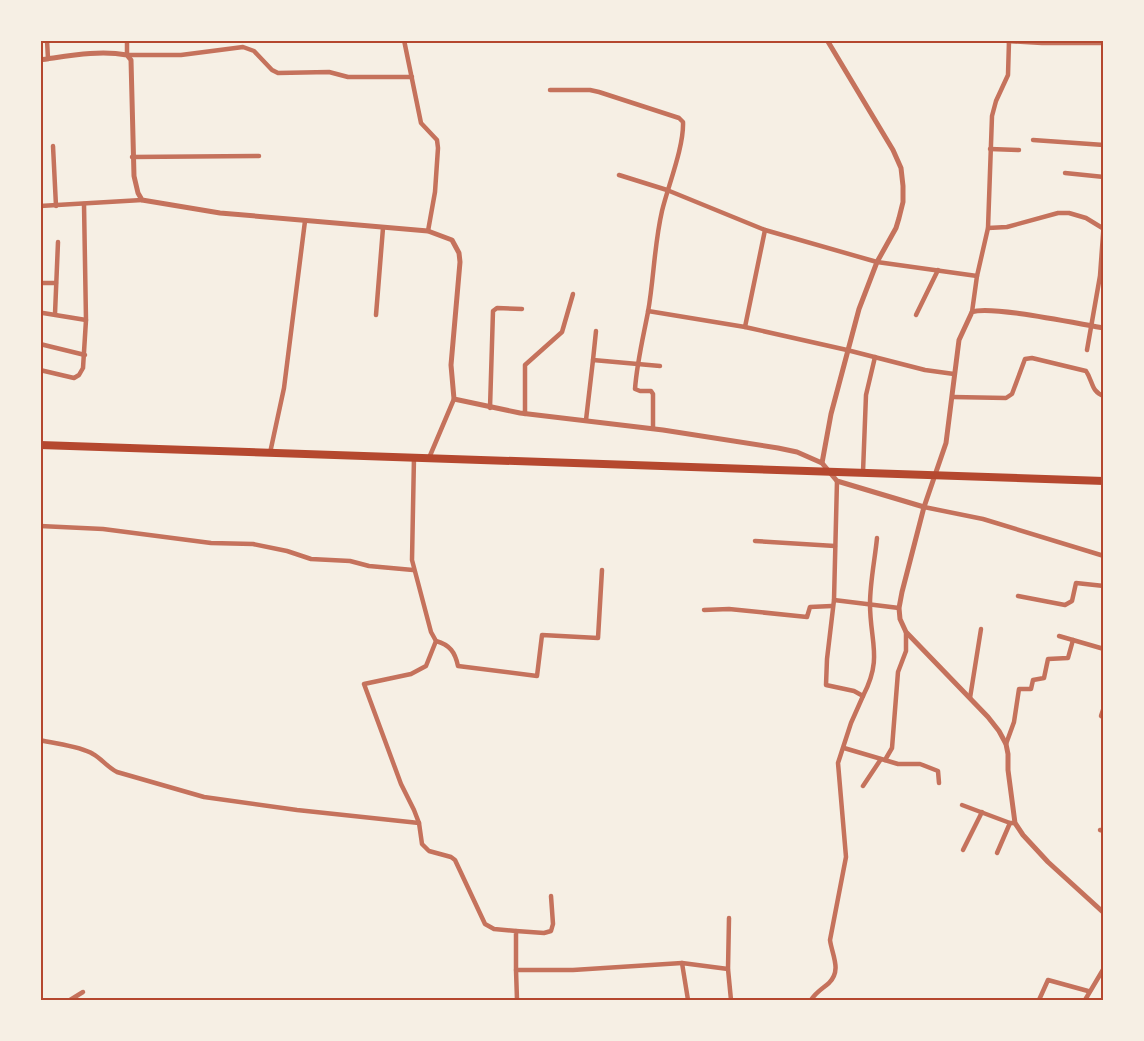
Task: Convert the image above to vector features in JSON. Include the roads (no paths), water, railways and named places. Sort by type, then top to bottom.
[{"type":"highway","points":[[40,445],[1104,481]]},
{"type":"street","points":[[47,40],[48,59]]},
{"type":"street","points":[[126,40],[127,55],[131,60],[132,68],[132,157],[135,185],[142,200]]},
{"type":"street","points":[[404,40],[422,123],[437,140],[435,192],[428,231]]},
{"type":"street","points":[[822,463],[831,414],[859,309],[877,262],[896,228],[903,202],[901,168],[878,124],[827,40]]},
{"type":"street","points":[[1006,744],[988,717],[906,632],[902,625],[899,608],[924,507],[946,443],[959,340],[972,312],[977,276],[988,228],[992,116],[1008,75],[1010,41],[1104,43]]},
{"type":"street","points":[[40,60],[92,53],[181,55],[243,47],[254,51],[272,70],[278,73],[329,72],[348,78],[412,77]]},
{"type":"street","points":[[550,90],[590,90],[681,119],[682,132],[654,246],[648,311],[637,364],[636,389],[651,391],[653,394],[653,428]]},
{"type":"street","points":[[1033,140],[1104,146]]},
{"type":"street","points":[[53,146],[56,206]]},
{"type":"street","points":[[990,149],[1019,150]]},
{"type":"street","points":[[132,157],[259,156]]},
{"type":"street","points":[[1065,173],[1104,177]]},
{"type":"street","points":[[619,175],[667,190],[765,230],[877,262],[963,272],[977,276]]},
{"type":"street","points":[[40,207],[142,200],[220,213],[428,231],[452,240],[459,253],[451,365],[454,399],[429,458]]},
{"type":"street","points":[[40,370],[74,378],[83,368],[86,320],[84,204]]},
{"type":"street","points":[[988,228],[1007,226],[1058,213],[1069,213],[1086,218],[1103,228]]},
{"type":"street","points":[[270,453],[284,388],[305,221]]},
{"type":"street","points":[[1087,350],[1100,276],[1104,221]]},
{"type":"street","points":[[376,315],[383,228]]},
{"type":"street","points":[[745,327],[765,230]]},
{"type":"street","points":[[55,314],[58,242]]},
{"type":"street","points":[[916,315],[938,270]]},
{"type":"street","points":[[40,283],[56,283]]},
{"type":"street","points":[[525,414],[525,365],[562,332],[573,294]]},
{"type":"street","points":[[490,408],[493,311],[497,308],[522,309]]},
{"type":"street","points":[[972,312],[977,310],[1004,312],[1104,327]]},
{"type":"street","points":[[648,311],[745,327],[924,370],[954,374]]},
{"type":"street","points":[[43,313],[86,320]]},
{"type":"street","points":[[585,420],[596,331]]},
{"type":"street","points":[[40,344],[85,355]]},
{"type":"street","points":[[862,472],[866,395],[875,357]]},
{"type":"street","points":[[952,397],[1006,398],[1012,394],[1025,359],[1032,358],[1086,371],[1091,377],[1096,394],[1104,396]]},
{"type":"street","points":[[593,360],[660,366]]},
{"type":"street","points":[[454,399],[525,414],[653,428],[797,452],[822,463],[837,481],[924,507],[983,519],[1104,556]]},
{"type":"street","points":[[414,457],[413,570],[427,622],[436,641],[448,645],[454,653],[458,666],[537,676],[542,634],[598,638],[602,570]]},
{"type":"street","points":[[837,481],[833,603],[826,686],[863,696]]},
{"type":"street","points":[[40,526],[103,529],[210,543],[253,544],[287,550],[311,559],[350,561],[369,566],[413,570]]},
{"type":"street","points":[[812,1000],[816,992],[831,981],[836,970],[830,940],[846,857],[838,772],[839,756],[873,672],[875,660],[870,604],[877,538]]},
{"type":"street","points":[[755,541],[835,546]]},
{"type":"street","points":[[1018,596],[1065,605],[1072,601],[1076,583],[1104,586]]},
{"type":"street","points":[[704,610],[729,609],[808,617],[811,607],[833,603],[899,608]]},
{"type":"street","points":[[970,698],[981,629]]},
{"type":"street","points":[[862,786],[892,748],[898,672],[906,651],[906,632]]},
{"type":"street","points":[[1059,636],[1104,649]]},
{"type":"street","points":[[997,853],[1012,823],[1006,744],[1014,722],[1020,689],[1031,689],[1033,680],[1044,678],[1048,659],[1068,658],[1072,640]]},
{"type":"street","points":[[436,641],[426,666],[411,674],[364,684],[401,784],[419,823],[422,844],[425,848],[451,857],[457,862],[485,924],[494,929],[544,933],[551,931],[553,924],[551,896]]},
{"type":"street","points":[[1104,707],[1101,716],[1104,717]]},
{"type":"street","points":[[40,740],[85,750],[108,768],[117,772],[191,794],[297,810],[419,823]]},
{"type":"street","points":[[844,748],[898,764],[920,764],[938,771],[939,783]]},
{"type":"street","points":[[962,805],[1012,823],[1048,862],[1104,913]]},
{"type":"street","points":[[963,850],[982,812]]},
{"type":"street","points":[[729,918],[728,969],[731,1000]]},
{"type":"street","points":[[516,931],[517,1000]]},
{"type":"street","points":[[516,970],[573,970],[682,963],[728,969]]},
{"type":"street","points":[[682,963],[688,1000]]},
{"type":"street","points":[[1085,1000],[1088,991],[1104,968]]},
{"type":"street","points":[[1039,1000],[1045,983],[1051,980],[1088,991]]},
{"type":"street","points":[[70,1000],[83,992]]}]
